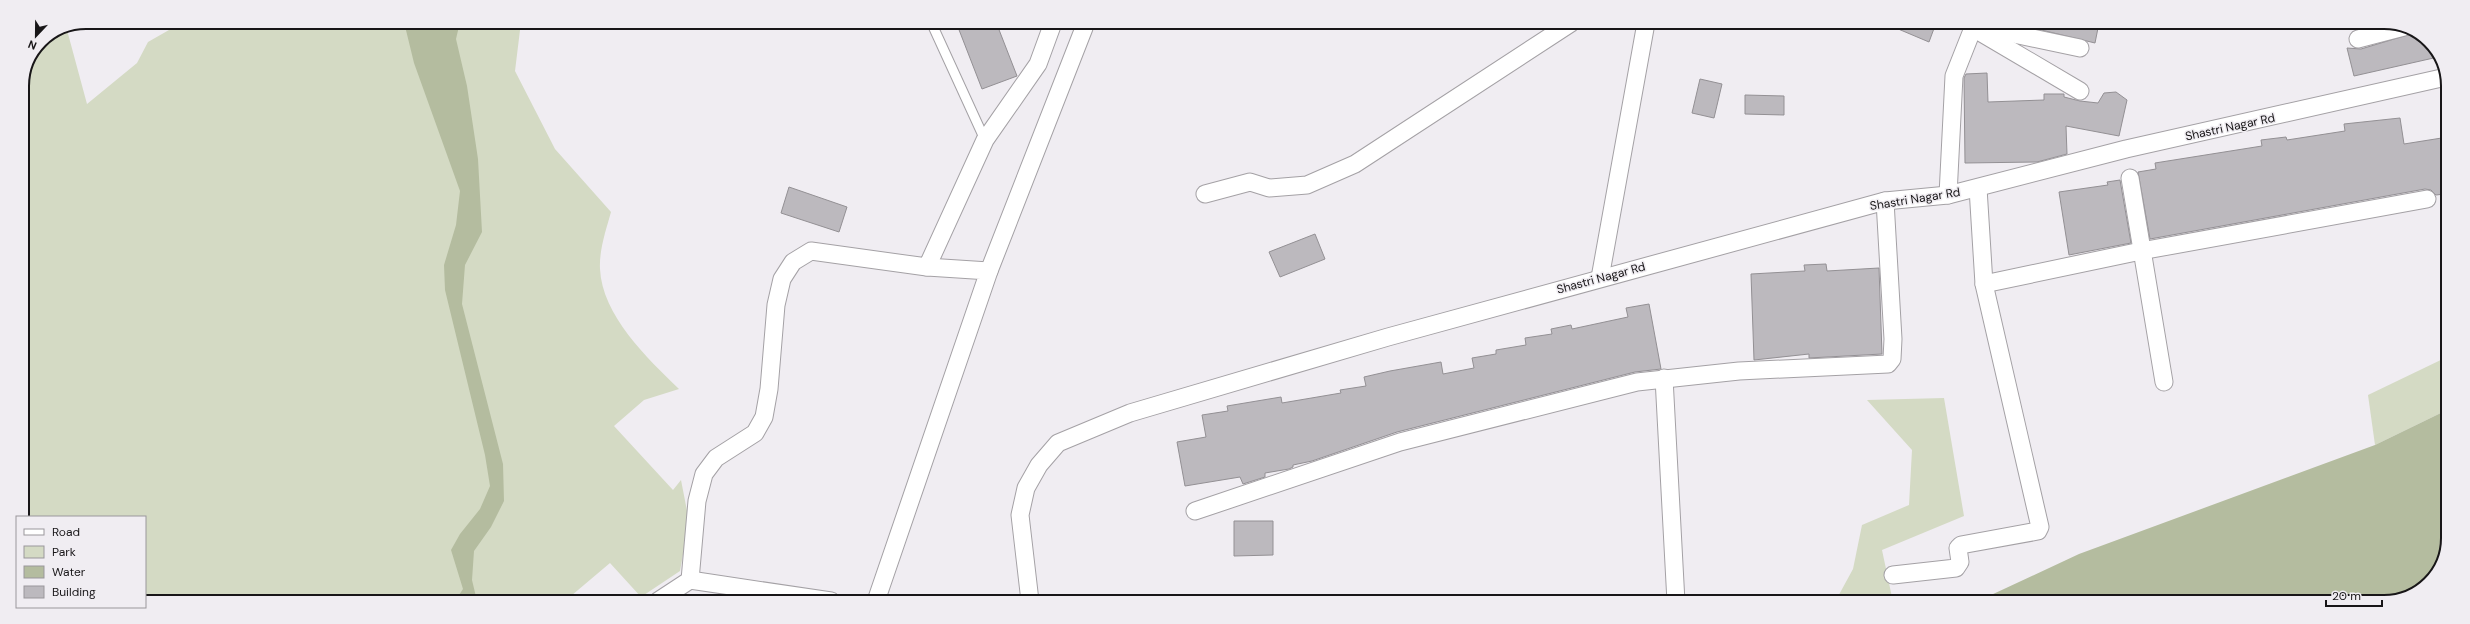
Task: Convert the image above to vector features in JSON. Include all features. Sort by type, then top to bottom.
[{"type":"street","points":[[927,267],[985,140],[1038,64],[1050,29]]},
{"type":"street","points":[[878,595],[989,271],[1084,29]]},
{"type":"street","points":[[1205,194],[1250,182],[1269,188],[1307,186],[1355,164],[1562,29]]},
{"type":"street","points":[[1600,278],[1645,29]]},
{"type":"street","points":[[1948,195],[1954,76],[1976,29]]},
{"type":"street","points":[[1984,29],[2080,91]]},
{"type":"street","points":[[1994,29],[2080,48]]},
{"type":"street","points":[[2358,39],[2395,30]]},
{"type":"street","name":"Shastri Nagar Rd","points":[[1029,595],[1020,515],[1026,488],[1039,465],[1058,443],[1130,413],[1388,337],[1885,201],[1948,195],[2126,149],[2440,78]]},
{"type":"street","points":[[2130,178],[2164,382]]},
{"type":"street","points":[[1893,575],[1956,568],[1960,562],[1958,548],[1961,545],[2038,532],[2040,527],[1984,284],[1978,188]]},
{"type":"street","points":[[1984,284],[2141,251],[2427,199]]},
{"type":"street","points":[[1195,511],[1400,442],[1637,382],[1739,371],[1879,366],[1891,362],[1893,339],[1885,201]]},
{"type":"street","points":[[690,580],[697,501],[704,474],[716,458],[755,433],[764,417],[770,389],[776,305],[782,279],[793,262],[812,251],[927,267],[989,271]]},
{"type":"street","points":[[1664,378],[1676,595]]},
{"type":"street","points":[[667,595],[690,580],[791,595]]},
{"type":"lane","points":[[934,29],[985,140]]},
{"type":"green space","points":[[171,29],[520,29],[515,71],[555,149],[611,212],[603,240],[600,262],[603,286],[609,303],[617,319],[640,350],[679,389],[644,400],[614,426],[673,490],[681,480],[689,521],[680,571],[644,595],[639,595],[610,563],[572,595],[146,595],[146,516],[29,516],[30,75],[33,64],[38,56],[56,56],[56,38],[68,32],[87,104],[137,63],[148,42]]},
{"type":"green space","points":[[2441,360],[2441,413],[2375,445],[2368,395]]},
{"type":"green space","points":[[1944,398],[1964,516],[1882,550],[1892,595],[1839,595],[1853,569],[1862,525],[1909,505],[1912,450],[1867,400]]},
{"type":"water","points":[[406,29],[458,29],[456,39],[467,86],[478,159],[482,232],[465,265],[462,304],[503,464],[504,501],[491,527],[474,551],[472,580],[476,595],[459,595],[463,589],[451,550],[460,534],[480,509],[490,486],[485,455],[445,290],[444,265],[456,225],[460,191],[414,63]]},
{"type":"water","points":[[2441,413],[2440,549],[2437,560],[2431,570],[2419,583],[2403,592],[2392,595],[1991,595],[2079,554],[2375,445]]},
{"type":"building","points":[[959,29],[999,29],[1017,76],[982,89]]},
{"type":"building","points":[[1898,29],[1934,29],[1929,42]]},
{"type":"building","points":[[2037,29],[2098,29],[2095,43]]},
{"type":"building","points":[[2409,35],[2427,48],[2433,58],[2354,76],[2347,48],[2361,49]]},
{"type":"building","points":[[1987,73],[1988,102],[2044,100],[2044,94],[2064,94],[2064,97],[2098,103],[2104,93],[2116,92],[2127,100],[2119,136],[2066,126],[2067,154],[2037,162],[1965,163],[1964,78],[1966,74]]},
{"type":"building","points":[[1700,79],[1722,84],[1714,118],[1692,113]]},
{"type":"building","points":[[1745,95],[1784,96],[1784,115],[1745,114]]},
{"type":"building","points":[[2400,118],[2404,144],[2441,138],[2441,194],[2436,195],[2431,190],[2425,189],[2150,239],[2138,172],[2156,169],[2155,163],[2262,146],[2261,140],[2286,137],[2287,140],[2345,131],[2344,124]]},
{"type":"building","points":[[2120,180],[2131,243],[2069,255],[2059,192],[2108,185],[2107,182]]},
{"type":"building","points":[[789,187],[847,207],[839,232],[781,213]]},
{"type":"building","points":[[1315,234],[1325,259],[1280,277],[1269,252]]},
{"type":"building","points":[[1826,264],[1827,271],[1879,268],[1882,354],[1809,358],[1809,354],[1754,360],[1751,274],[1805,271],[1804,265]]},
{"type":"building","points":[[1649,304],[1661,369],[1635,372],[1397,432],[1312,461],[1293,465],[1293,467],[1289,469],[1265,473],[1265,477],[1243,484],[1240,477],[1185,486],[1177,442],[1206,437],[1202,415],[1228,411],[1227,406],[1281,397],[1282,403],[1341,393],[1340,390],[1366,386],[1364,377],[1441,362],[1443,374],[1474,368],[1472,358],[1496,354],[1496,350],[1526,345],[1525,338],[1552,334],[1551,329],[1571,325],[1572,329],[1628,317],[1626,308]]},
{"type":"building","points":[[1234,521],[1273,521],[1273,555],[1234,556]]}]
